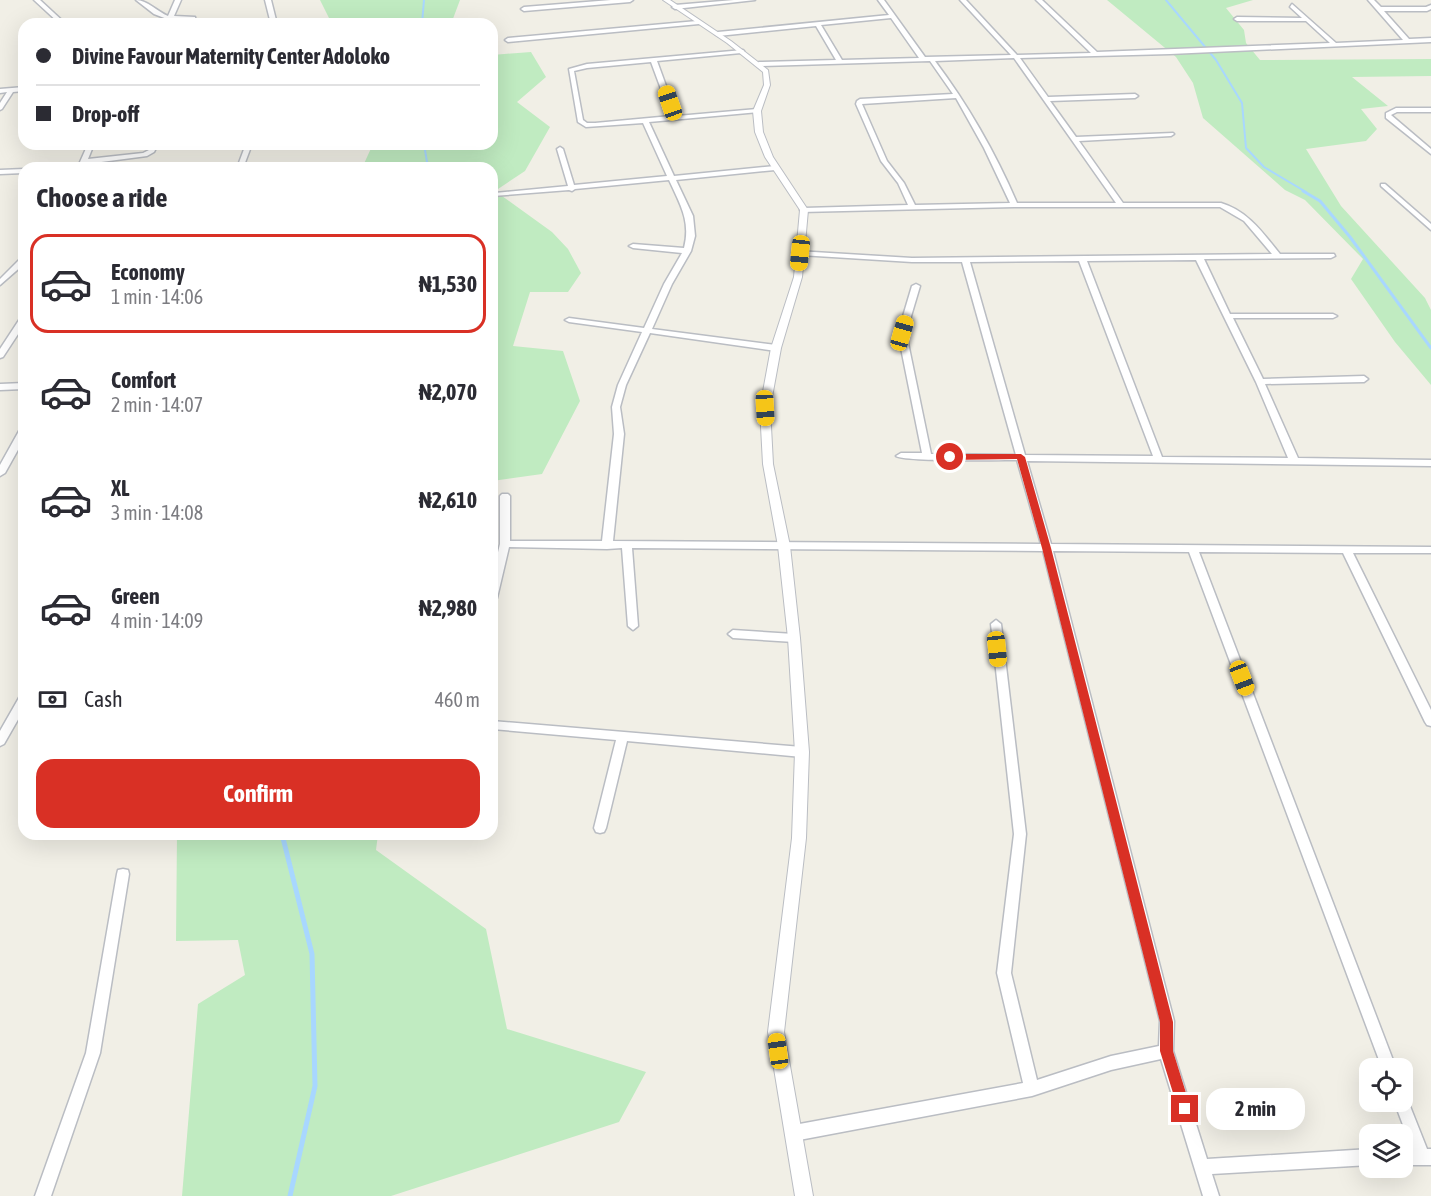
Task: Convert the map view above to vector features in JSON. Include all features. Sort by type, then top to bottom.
[{"type":"street","points":[[38,0],[57,18]]},
{"type":"street","points":[[139,0],[164,18]]},
{"type":"street","points":[[169,18],[178,0]]},
{"type":"street","points":[[268,0],[272,18]]},
{"type":"street","points":[[524,9],[630,0]]},
{"type":"street","points":[[670,3],[752,0]]},
{"type":"street","points":[[881,0],[957,96],[997,164],[1014,205]]},
{"type":"street","points":[[963,0],[1016,57],[1121,205]]},
{"type":"street","points":[[1039,0],[1095,53]]},
{"type":"street","points":[[1371,0],[1407,40]]},
{"type":"street","points":[[1379,9],[1430,8],[1424,1]]},
{"type":"street","points":[[670,3],[759,63],[766,71],[766,85],[757,111],[759,132],[775,168],[804,210],[798,278],[776,348],[765,408],[768,464],[784,546],[794,638],[802,752],[799,838],[776,1032],[804,1196]]},
{"type":"street","points":[[1292,6],[1304,20],[1333,43]]},
{"type":"street","points":[[717,34],[892,16]]},
{"type":"street","points":[[1237,19],[1304,20]]},
{"type":"street","points":[[508,40],[697,23]]},
{"type":"street","points":[[817,23],[840,62]]},
{"type":"street","points":[[759,63],[1213,51],[1333,43],[1431,40]]},
{"type":"street","points":[[741,51],[587,66],[571,70],[580,121],[586,125],[757,111]]},
{"type":"street","points":[[654,61],[675,118]]},
{"type":"street","points":[[0,91],[18,89]]},
{"type":"street","points":[[0,108],[11,90]]},
{"type":"street","points":[[912,206],[901,183],[884,161],[859,104],[860,101],[957,96]]},
{"type":"street","points":[[1048,99],[1135,96]]},
{"type":"street","points":[[1431,110],[1412,109],[1388,114],[1388,117],[1431,152]]},
{"type":"street","points":[[607,546],[619,434],[616,407],[622,385],[668,284],[687,251],[691,236],[689,216],[645,120]]},
{"type":"street","points":[[1075,139],[1171,134]]},
{"type":"street","points":[[560,149],[572,189]]},
{"type":"street","points":[[101,162],[145,155],[152,150]]},
{"type":"street","points":[[498,195],[672,180],[775,168]]},
{"type":"street","points":[[0,172],[18,171]]},
{"type":"street","points":[[1383,185],[1431,228]]},
{"type":"street","points":[[804,210],[912,206],[1221,205],[1247,218],[1277,255]]},
{"type":"street","points":[[633,246],[687,251]]},
{"type":"street","points":[[800,253],[912,260],[1331,256]]},
{"type":"street","points":[[1082,258],[1159,460]]},
{"type":"street","points":[[1199,258],[1260,382],[1294,461]]},
{"type":"street","points":[[965,259],[1047,548],[1167,1022],[1166,1051],[1211,1196]]},
{"type":"street","points":[[0,283],[18,266]]},
{"type":"street","points":[[11,274],[18,273]]},
{"type":"street","points":[[916,286],[902,333],[927,457]]},
{"type":"street","points":[[1228,316],[1333,316]]},
{"type":"street","points":[[569,320],[776,348]]},
{"type":"street","points":[[0,356],[18,328]]},
{"type":"street","points":[[1260,382],[1364,379]]},
{"type":"street","points":[[0,387],[18,386]]},
{"type":"street","points":[[0,473],[18,442]]},
{"type":"street","points":[[901,456],[1431,463]]},
{"type":"street","points":[[498,573],[505,544],[506,496]]},
{"type":"street","points":[[505,544],[627,547],[1431,550]]},
{"type":"street","points":[[627,547],[633,626]]},
{"type":"street","points":[[1193,550],[1385,1058]]},
{"type":"street","points":[[1347,551],[1431,722]]},
{"type":"street","points":[[996,624],[1020,834],[1004,973],[1032,1089]]},
{"type":"street","points":[[733,634],[794,638]]},
{"type":"street","points":[[0,741],[18,710]]},
{"type":"street","points":[[498,726],[802,752]]},
{"type":"street","points":[[600,828],[622,738]]},
{"type":"street","points":[[44,1196],[93,1053],[123,874]]},
{"type":"street","points":[[794,1133],[1032,1089],[1111,1063],[1166,1051]]},
{"type":"street","points":[[1406,1112],[1427,1157]]},
{"type":"street","points":[[1203,1167],[1359,1158]]},
{"type":"green space","points":[[320,0],[460,0],[453,18],[329,18]]},
{"type":"green space","points":[[1107,0],[1253,0],[1226,8],[1244,30],[1246,43],[1260,60],[1431,59],[1431,76],[1352,77],[1388,106],[1361,109],[1377,129],[1366,141],[1306,149],[1341,206],[1425,298],[1431,310],[1431,385],[1395,342],[1351,279],[1363,259],[1305,200],[1285,190],[1203,118],[1193,83],[1176,57]]},
{"type":"green space","points":[[531,52],[546,77],[517,102],[550,127],[525,171],[498,189],[498,162],[365,162],[370,150],[498,150],[498,55]]},
{"type":"green space","points":[[498,193],[552,232],[568,249],[581,273],[568,292],[530,292],[513,346],[563,351],[580,401],[542,474],[498,480]]},
{"type":"green space","points":[[177,840],[377,840],[376,850],[486,929],[507,1029],[646,1072],[619,1122],[391,1196],[182,1196],[198,1004],[245,975],[238,940],[176,941]]},
{"type":"waterway","points":[[422,18],[424,0]]},
{"type":"waterway","points":[[1166,0],[1216,60],[1242,103],[1246,148],[1264,167],[1306,192]]},
{"type":"waterway","points":[[425,150],[427,162]]},
{"type":"waterway","points":[[1303,191],[1320,201],[1350,237],[1431,348]]},
{"type":"waterway","points":[[284,840],[312,954],[315,1086],[290,1196]]},
{"type":"route","points":[[950,457],[1021,457],[1047,548],[1167,1022],[1166,1051],[1185,1109]]}]
